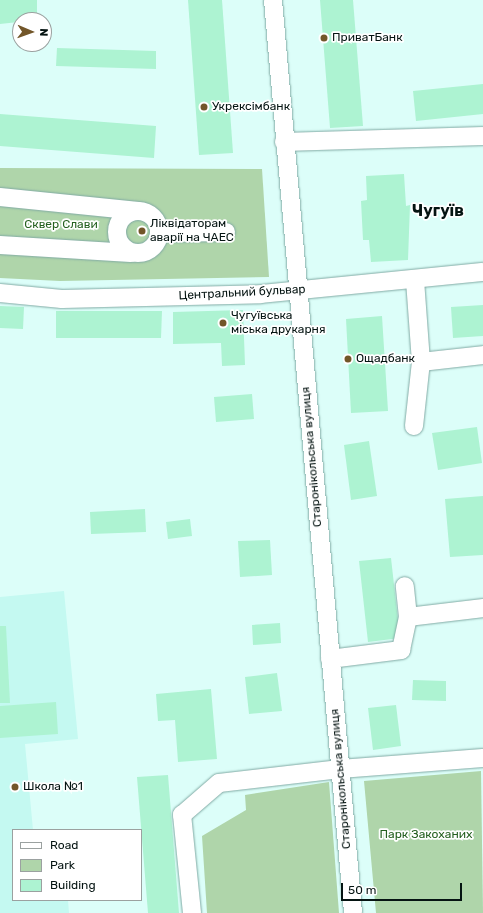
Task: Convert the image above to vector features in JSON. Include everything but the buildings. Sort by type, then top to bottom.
[{"type":"street","name":"Старонікольська вулиця","points":[[273,0],[297,291],[353,913]]},
{"type":"street","points":[[284,142],[483,136]]},
{"type":"street","points":[[0,197],[138,211],[151,216],[159,233]]},
{"type":"street","points":[[132,252],[120,244],[117,229],[124,217],[138,211]]},
{"type":"street","points":[[159,233],[226,232]]},
{"type":"street","points":[[0,245],[132,252],[152,248],[159,233]]},
{"type":"street","name":"Центральний бульвар","points":[[0,293],[62,299],[297,291],[483,272]]},
{"type":"street","points":[[414,280],[421,362],[414,426]]},
{"type":"street","points":[[421,362],[483,355]]},
{"type":"street","points":[[330,659],[401,650],[408,617],[405,586]]},
{"type":"street","points":[[408,617],[483,608]]},
{"type":"street","points":[[192,913],[182,815],[219,783],[340,769],[483,758]]},
{"type":"shaded area","name":"Школа №1","points":[[64,591],[78,739],[25,744],[33,829],[12,829],[12,901],[68,901],[69,913],[0,913],[0,597]]},
{"type":"green space","name":"Сквер Слави","points":[[0,168],[262,169],[269,277],[60,281],[0,278]]},
{"type":"green space","name":"Парк Закоханих","points":[[481,771],[483,913],[376,913],[364,781]]},
{"type":"green space","points":[[329,782],[339,913],[207,913],[202,836],[246,810],[245,795]]},
{"type":"place","name":"ПриватБанк","points":[[324,38]]},
{"type":"place","name":"Укрексімбанк","points":[[204,107]]},
{"type":"place","name":"Ліквідаторам аварії на ЧАЕС","points":[[142,231]]},
{"type":"place","name":"Чугуївська міська друкарня","points":[[223,323]]},
{"type":"place","name":"Ощадбанк","points":[[348,359]]},
{"type":"place","name":"Школа №1","points":[[15,787]]},
{"type":"district","name":"Чугуїв","points":[[438,211]]}]
